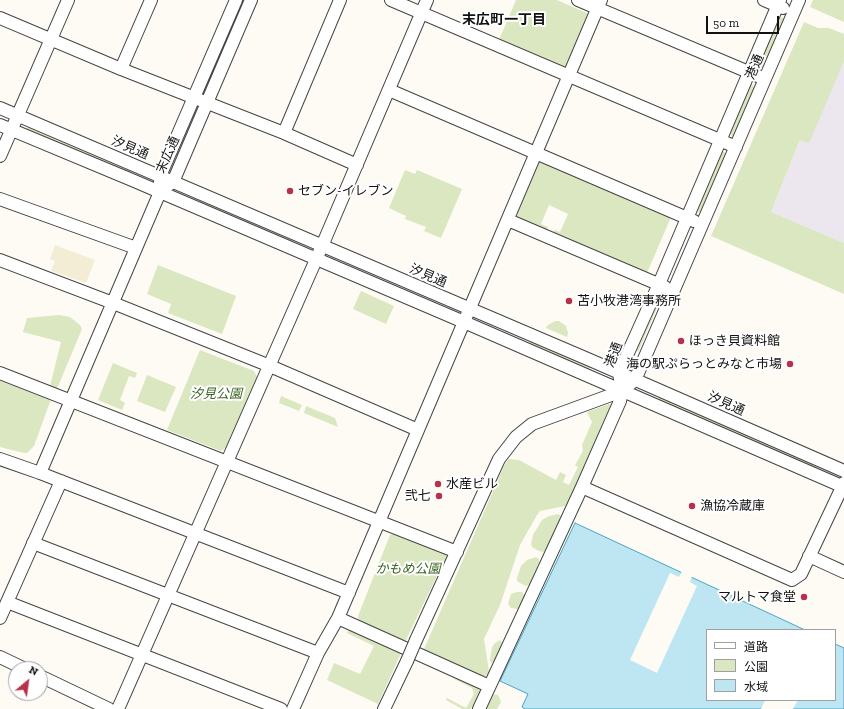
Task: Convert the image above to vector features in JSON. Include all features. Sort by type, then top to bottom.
[{"type":"street","points":[[0,156],[6,127],[17,116],[68,0]]},
{"type":"street","points":[[121,68],[151,0]]},
{"type":"street","name":"末広通","points":[[160,192],[160,176],[236,0]]},
{"type":"street","name":"末広通","points":[[160,192],[173,182],[251,0]]},
{"type":"street","points":[[284,133],[340,0]]},
{"type":"street","points":[[391,0],[736,147]]},
{"type":"street","points":[[118,709],[270,366],[427,0]]},
{"type":"street","points":[[578,0],[600,4],[765,80]]},
{"type":"street","points":[[764,0],[779,3],[794,12]]},
{"type":"street","name":"港通","points":[[622,391],[635,380],[799,0]]},
{"type":"street","name":"港通","points":[[622,391],[619,373],[779,3]]},
{"type":"street","points":[[293,709],[318,654],[338,618],[349,593],[600,4]]},
{"type":"street","points":[[0,18],[51,40],[284,133],[357,165]]},
{"type":"street","points":[[389,90],[703,224]]},
{"type":"street","name":"汐見通","points":[[0,108],[844,471]]},
{"type":"street","points":[[6,127],[843,485],[800,574],[792,580],[582,487]]},
{"type":"street","points":[[40,473],[160,192]]},
{"type":"street","points":[[0,199],[136,248]]},
{"type":"street","points":[[508,220],[674,291]]},
{"type":"street","points":[[0,260],[113,303],[270,366],[418,430]]},
{"type":"street","points":[[0,373],[457,552]]},
{"type":"street","points":[[479,709],[582,487],[620,401],[622,391]]},
{"type":"street","points":[[384,709],[499,459],[516,437],[532,424],[622,391]]},
{"type":"street","points":[[0,459],[61,481],[349,593]]},
{"type":"street","points":[[0,618],[61,481]]},
{"type":"street","points":[[34,543],[318,654]]},
{"type":"street","points":[[809,556],[844,572]]},
{"type":"street","points":[[7,602],[281,709]]},
{"type":"street","points":[[338,618],[489,686]]},
{"type":"street","points":[[48,680],[109,709]]},
{"type":"shaded area","points":[[844,32],[844,243],[771,212]]},
{"type":"shaded area","points":[[55,245],[95,260],[86,283],[51,271],[55,261],[50,259]]},
{"type":"green space","points":[[241,0],[245,0],[207,89],[203,87]]},
{"type":"green space","points":[[516,0],[557,0],[589,14],[566,69],[499,40]]},
{"type":"green space","points":[[813,0],[844,0],[844,22],[810,7]]},
{"type":"green space","points":[[782,17],[785,20],[764,66],[761,68],[758,66],[778,19]]},
{"type":"green space","points":[[804,22],[818,28],[829,28],[844,34],[844,61],[809,143],[800,140],[771,212],[844,243],[844,294],[711,236]]},
{"type":"green space","points":[[752,85],[755,88],[735,136],[732,136],[729,133],[750,86]]},
{"type":"green space","points":[[194,111],[197,113],[178,157],[174,155]]},
{"type":"green space","points":[[28,126],[131,171],[130,175],[26,130]]},
{"type":"green space","points":[[722,152],[727,155],[702,213],[697,212],[696,210]]},
{"type":"green space","points":[[540,161],[671,217],[647,273],[553,233],[554,230],[560,232],[568,214],[549,205],[541,224],[548,227],[547,231],[516,218]]},
{"type":"green space","points":[[405,170],[415,174],[417,170],[462,189],[441,238],[424,231],[426,227],[405,219],[406,216],[389,208]]},
{"type":"green space","points":[[195,197],[294,240],[293,243],[193,201]]},
{"type":"green space","points":[[158,265],[236,296],[222,334],[168,313],[171,304],[147,294]]},
{"type":"green space","points":[[361,291],[394,306],[386,324],[353,309]]},
{"type":"green space","points":[[660,293],[663,294],[638,352],[635,350]]},
{"type":"green space","points":[[59,315],[70,317],[80,325],[82,329],[57,389],[50,386],[61,342],[23,332],[27,318]]},
{"type":"green space","points":[[555,321],[559,321],[566,326],[568,333],[567,337],[546,328]]},
{"type":"green space","points":[[530,341],[591,367],[589,370],[529,344]]},
{"type":"green space","name":"汐見公園","points":[[200,350],[254,371],[257,377],[227,447],[221,451],[167,430]]},
{"type":"green space","points":[[113,363],[137,373],[135,378],[129,376],[120,400],[125,403],[122,410],[98,400]]},
{"type":"green space","points":[[147,375],[176,387],[165,412],[137,401]]},
{"type":"green space","points":[[0,380],[51,399],[34,446],[27,453],[0,447]]},
{"type":"green space","points":[[281,396],[302,405],[299,411],[279,403]]},
{"type":"green space","points":[[660,396],[818,465],[817,469],[658,400]]},
{"type":"green space","points":[[612,404],[612,408],[569,502],[565,506],[540,511],[520,545],[500,605],[484,639],[489,671],[487,675],[482,677],[425,651],[424,649],[505,464],[509,459],[519,460],[556,480],[560,472],[566,475],[563,482],[569,485],[578,467],[575,465],[583,451],[582,445],[592,422],[587,412]]},
{"type":"green space","points":[[306,406],[335,418],[338,427],[304,413]]},
{"type":"green space","points":[[558,514],[561,518],[546,550],[543,552],[532,547],[531,544],[533,535],[542,520],[549,516]]},
{"type":"green space","name":"かもめ公園","points":[[400,532],[448,553],[404,644],[359,622],[358,616],[390,535]]},
{"type":"green space","points":[[536,557],[539,559],[539,562],[529,585],[526,586],[517,581],[521,566],[527,560]]},
{"type":"green space","points":[[522,592],[525,596],[519,608],[511,608],[508,604],[511,594]]},
{"type":"green space","points":[[351,629],[402,651],[378,704],[327,680],[334,663],[360,674],[374,646],[347,633]]},
{"type":"green space","points":[[500,640],[503,643],[494,662],[491,663],[492,647]]},
{"type":"green space","points":[[455,677],[479,688],[480,693],[471,709],[462,709],[446,700],[447,698],[466,708],[474,694],[472,688],[454,679]]},
{"type":"green space","points":[[492,694],[498,695],[501,702],[497,709],[486,709],[485,708]]},
{"type":"water","points":[[575,523],[803,629],[706,629],[706,701],[836,701],[836,644],[844,648],[844,709],[525,709],[522,707],[528,694],[500,681]]},
{"type":"pier","points":[[682,571],[692,576],[690,582],[697,586],[657,673],[630,660],[670,573],[679,577]]},
{"type":"pier","points":[[765,701],[797,701],[793,709],[761,709]]},
{"type":"place","name":"セブン-イレブン","points":[[290,191]]},
{"type":"place","name":"苫小牧港湾事務所","points":[[569,301]]},
{"type":"place","name":"ほっき貝資料館","points":[[681,341]]},
{"type":"place","name":"海の駅ぷらっとみなと市場","points":[[790,364]]},
{"type":"place","name":"水産ビル","points":[[438,484]]},
{"type":"place","name":"弐七","points":[[439,496]]},
{"type":"place","name":"漁協冷蔵庫","points":[[692,506]]},
{"type":"place","name":"マルトマ食堂","points":[[804,597]]},
{"type":"district","name":"末広町一丁目","points":[[504,20]]}]
